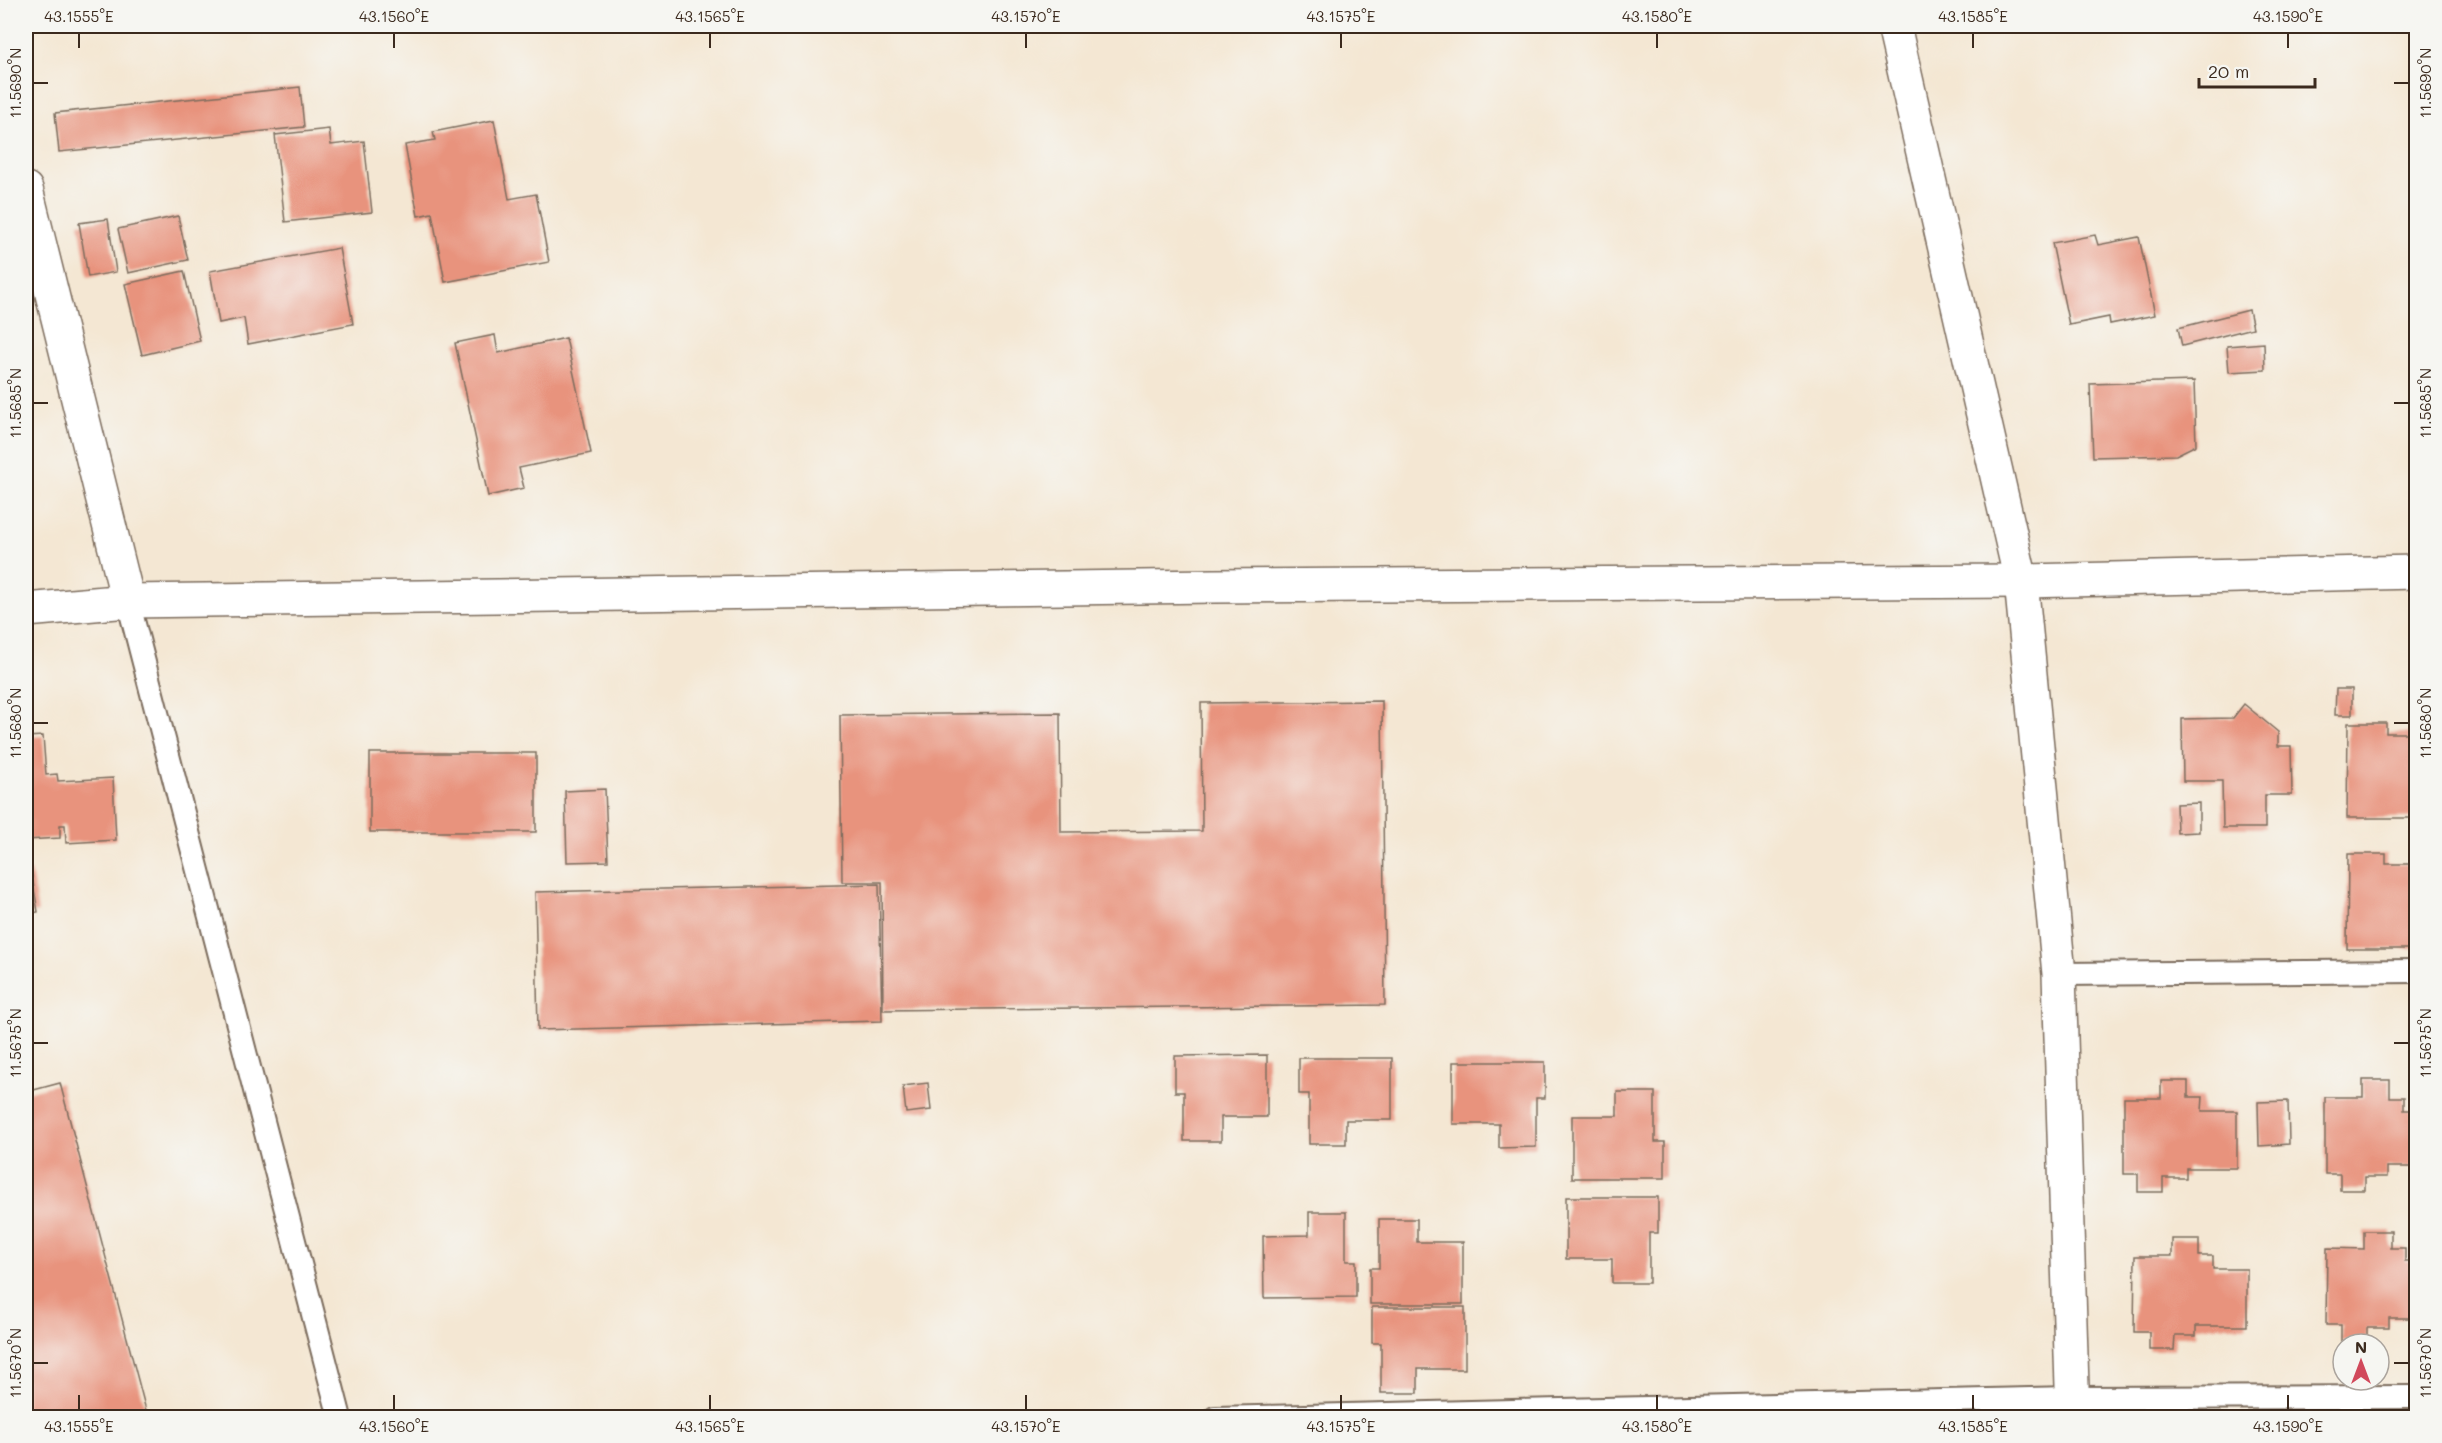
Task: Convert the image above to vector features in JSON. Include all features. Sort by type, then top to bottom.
[{"type":"main road","points":[[1894,26],[2021,581],[2059,974],[2073,1408]]},
{"type":"main road","points":[[26,189],[128,601]]},
{"type":"main road","points":[[26,609],[128,601],[1226,586],[2021,581],[2416,572]]},
{"type":"lane","points":[[128,601],[340,1418]]},
{"type":"lane","points":[[2059,974],[2416,971]]},
{"type":"lane","points":[[1215,1418],[2073,1408],[2416,1397]]},
{"type":"building","points":[[300,87],[304,127],[59,152],[55,113]]},
{"type":"building","points":[[494,120],[509,199],[536,194],[549,262],[445,282],[432,213],[418,216],[405,145],[435,140],[433,132]]},
{"type":"building","points":[[329,129],[331,145],[364,141],[372,212],[285,222],[275,135]]},
{"type":"building","points":[[178,216],[188,260],[128,273],[118,229]]},
{"type":"building","points":[[108,219],[116,272],[88,277],[79,223]]},
{"type":"building","points":[[2095,235],[2098,245],[2139,237],[2155,315],[2110,324],[2109,317],[2069,325],[2052,243]]},
{"type":"building","points":[[339,248],[353,324],[248,344],[244,318],[219,323],[210,271]]},
{"type":"building","points":[[184,271],[200,341],[142,355],[125,284]]},
{"type":"building","points":[[2249,310],[2253,328],[2182,346],[2178,328]]},
{"type":"building","points":[[495,335],[498,353],[566,338],[591,453],[519,468],[524,488],[488,496],[455,343]]},
{"type":"building","points":[[2264,343],[2265,370],[2229,372],[2227,346]]},
{"type":"building","points":[[2194,381],[2196,445],[2176,455],[2093,457],[2090,384]]},
{"type":"building","points":[[2336,689],[2352,689],[2352,715],[2335,715]]},
{"type":"building","points":[[1382,701],[1385,1005],[883,1010],[882,882],[842,882],[840,715],[1060,713],[1061,832],[1202,831],[1201,703]]},
{"type":"building","points":[[2244,704],[2278,732],[2278,746],[2291,746],[2292,795],[2265,795],[2265,828],[2223,828],[2222,781],[2183,781],[2182,719],[2233,718]]},
{"type":"building","points":[[2348,723],[2386,723],[2386,733],[2416,733],[2416,818],[2347,818]]},
{"type":"building","points":[[43,736],[46,775],[57,774],[58,781],[113,778],[116,840],[66,843],[65,825],[60,825],[60,838],[26,840],[26,737]]},
{"type":"building","points":[[370,753],[536,753],[536,832],[370,832]]},
{"type":"building","points":[[605,789],[608,861],[567,862],[565,791]]},
{"type":"building","points":[[2199,803],[2199,832],[2177,833],[2176,804]]},
{"type":"building","points":[[2348,854],[2386,854],[2386,864],[2416,864],[2416,949],[2347,949]]},
{"type":"building","points":[[31,871],[38,912],[26,914],[26,872]]},
{"type":"building","points":[[879,884],[882,1021],[538,1030],[535,892]]},
{"type":"building","points":[[1267,1055],[1267,1117],[1221,1117],[1221,1141],[1184,1141],[1184,1092],[1175,1092],[1175,1056]]},
{"type":"building","points":[[1299,1058],[1392,1058],[1392,1120],[1346,1120],[1346,1144],[1309,1144],[1309,1094],[1299,1094]]},
{"type":"building","points":[[1453,1062],[1545,1062],[1545,1098],[1536,1098],[1536,1147],[1499,1148],[1499,1124],[1453,1124]]},
{"type":"building","points":[[2363,1080],[2390,1080],[2390,1097],[2404,1097],[2404,1110],[2416,1110],[2416,1167],[2387,1167],[2387,1177],[2365,1177],[2365,1190],[2340,1190],[2340,1174],[2325,1174],[2325,1097],[2363,1097]]},
{"type":"building","points":[[2161,1081],[2188,1081],[2188,1097],[2203,1097],[2202,1111],[2237,1111],[2237,1168],[2186,1168],[2186,1178],[2163,1178],[2163,1192],[2138,1192],[2138,1174],[2124,1174],[2124,1098],[2161,1098]]},
{"type":"building","points":[[60,1083],[148,1418],[26,1418],[26,1092]]},
{"type":"building","points":[[928,1083],[931,1110],[906,1113],[903,1086]]},
{"type":"building","points":[[1617,1092],[1655,1092],[1655,1142],[1665,1142],[1665,1178],[1572,1178],[1572,1116],[1617,1116]]},
{"type":"building","points":[[2288,1101],[2289,1144],[2259,1146],[2258,1102]]},
{"type":"building","points":[[1566,1197],[1658,1197],[1658,1233],[1649,1233],[1649,1283],[1612,1283],[1612,1259],[1566,1259]]},
{"type":"building","points":[[1309,1212],[1346,1212],[1346,1261],[1356,1261],[1356,1297],[1264,1298],[1263,1236],[1309,1235]]},
{"type":"building","points":[[1379,1219],[1417,1219],[1417,1242],[1463,1242],[1463,1304],[1370,1304],[1370,1268],[1379,1268]]},
{"type":"building","points":[[2364,1231],[2391,1231],[2391,1248],[2405,1248],[2405,1261],[2416,1261],[2416,1318],[2389,1318],[2389,1328],[2367,1328],[2367,1332],[2341,1332],[2341,1325],[2326,1325],[2327,1248],[2364,1249]]},
{"type":"building","points":[[2172,1239],[2199,1239],[2199,1256],[2213,1256],[2213,1269],[2247,1269],[2247,1326],[2196,1326],[2196,1336],[2175,1336],[2174,1350],[2149,1350],[2149,1332],[2134,1332],[2135,1256],[2172,1256]]},
{"type":"building","points":[[1372,1307],[1465,1307],[1465,1369],[1418,1369],[1418,1393],[1381,1393],[1381,1343],[1372,1343]]}]
